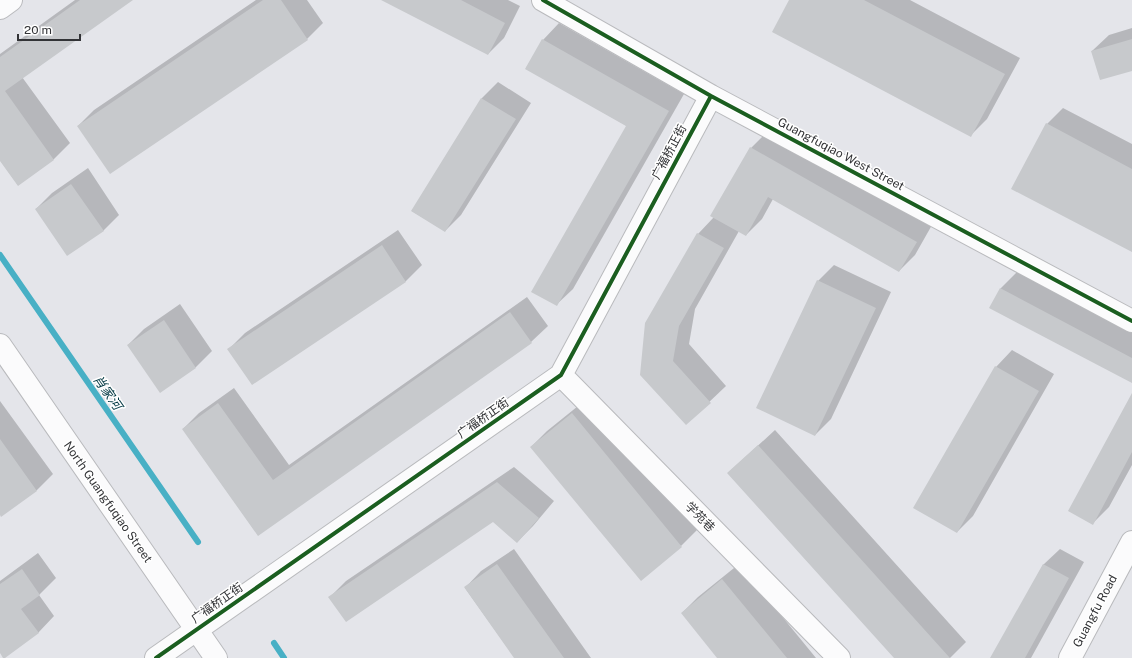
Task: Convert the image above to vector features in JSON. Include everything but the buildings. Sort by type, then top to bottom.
[{"type":"street","points":[[0,8],[11,0]]},
{"type":"street","name":"Guangfuqiao West Street","points":[[543,0],[711,96],[1132,322]]},
{"type":"street","name":"广福桥正街","points":[[156,658],[561,375],[711,96]]},
{"type":"street","name":"North Guangfuqiao Street","points":[[0,345],[216,658]]},
{"type":"street","name":"学苑巷","points":[[561,375],[839,658]]},
{"type":"street","name":"Guangfu Road","points":[[1070,658],[1132,542]]},
{"type":"waterway","name":"肖家河","points":[[0,255],[198,542]]},
{"type":"waterway","name":"肖家河","points":[[274,643],[284,658]]},
{"type":"cycle path","points":[[543,0],[711,96],[1132,321]]},
{"type":"cycle path","points":[[156,658],[561,375],[711,96]]}]
